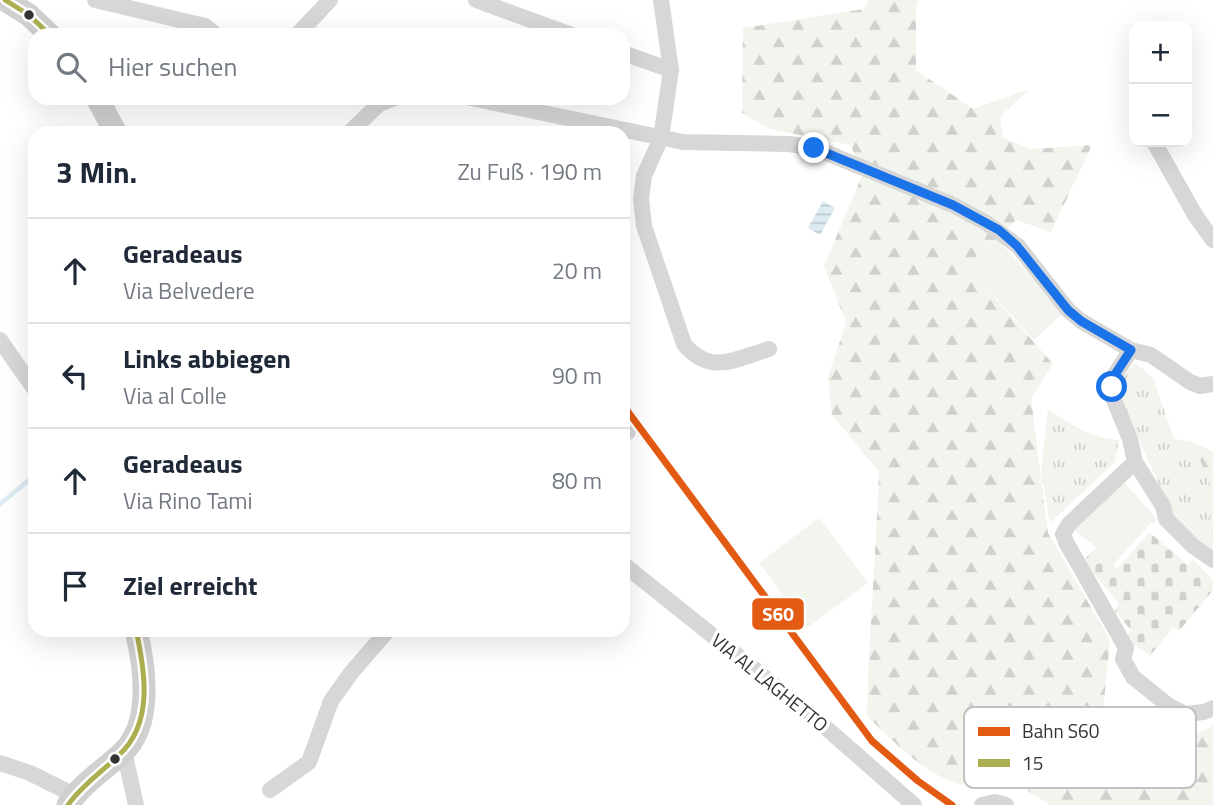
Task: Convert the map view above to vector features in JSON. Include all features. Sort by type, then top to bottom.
[{"type":"street","points":[[5,0],[29,15],[43,28]]},
{"type":"street","points":[[94,0],[207,28]]},
{"type":"street","points":[[304,28],[330,0]]},
{"type":"street","points":[[476,0],[497,4],[555,28]]},
{"type":"street","points":[[661,0],[671,70],[661,138],[644,176],[641,199],[644,226],[684,344],[699,358],[712,363],[722,363],[769,349]]},
{"type":"street","points":[[630,55],[671,70]]},
{"type":"street","points":[[101,105],[112,126]]},
{"type":"street","points":[[355,126],[374,105]]},
{"type":"street","points":[[504,105],[604,126]]},
{"type":"street","points":[[630,131],[683,142],[789,144],[814,148],[953,205],[985,222],[1017,246],[1075,316],[1131,350],[1151,355],[1190,382],[1200,386],[1213,384]]},
{"type":"street","points":[[1157,147],[1195,215],[1213,240]]},
{"type":"street","points":[[0,341],[28,380]]},
{"type":"street","points":[[1131,350],[1114,376],[1112,387],[1135,462],[1163,506],[1167,519],[1193,546],[1213,560]]},
{"type":"street","points":[[1135,462],[1069,524],[1063,534],[1126,648],[1124,659],[1133,677],[1171,707]]},
{"type":"street","name":"VIA AL LAGHETTO","points":[[630,570],[808,712],[914,805]]},
{"type":"street","points":[[0,763],[30,773],[71,800],[124,751],[141,725],[142,661],[137,637]]},
{"type":"street","points":[[270,790],[309,762],[331,701],[382,637]]},
{"type":"street","points":[[1196,713],[1213,708]]},
{"type":"street","points":[[124,751],[136,805]]},
{"type":"street","points":[[982,805],[995,802],[1006,805]]},
{"type":"green space","points":[[868,0],[918,0],[916,70],[973,109],[1029,89],[1000,117],[1003,138],[1032,149],[1092,145],[1051,232],[1016,220],[967,266],[1053,364],[1031,398],[1048,533],[1110,640],[1103,707],[964,707],[964,784],[929,770],[867,716],[879,472],[832,415],[828,378],[846,322],[824,266],[862,176],[851,145],[769,129],[742,113],[743,28],[864,9]]},
{"type":"green space","points":[[997,239],[1064,312],[1034,340],[967,266]]},
{"type":"green space","points":[[1136,363],[1153,378],[1174,439],[1191,441],[1213,489],[1208,547],[1175,520],[1120,397],[1124,378]]},
{"type":"green space","points":[[1048,409],[1090,434],[1119,440],[1115,462],[1050,523],[1041,471]]},
{"type":"green space","points":[[1191,441],[1213,452],[1213,489]]},
{"type":"green space","points":[[1123,481],[1155,517],[1156,523],[1151,523],[1113,565],[1071,527]]},
{"type":"green space","points":[[1213,489],[1213,551],[1208,547]]},
{"type":"green space","points":[[819,518],[868,583],[807,628],[759,563]]},
{"type":"green space","points":[[1149,532],[1188,565],[1193,559],[1213,580],[1213,590],[1179,631],[1173,627],[1150,656],[1131,643],[1127,636],[1131,630],[1115,611],[1119,604],[1083,561],[1096,547],[1117,569]]},
{"type":"green space","points":[[1213,726],[1213,805],[1050,805],[1023,788],[1196,788],[1196,734]]},
{"type":"shaded area","points":[[823,201],[835,208],[820,235],[808,228]]},
{"type":"waterway","points":[[0,504],[28,481]]},
{"type":"rail line","name":"S60","points":[[630,414],[872,741],[918,781],[952,805]]},
{"type":"transit line","name":"15","points":[[5,0],[29,15],[43,28]]},
{"type":"transit line","name":"15","points":[[68,805],[119,755],[138,728],[144,679],[137,637]]},
{"type":"route","points":[[814,148],[953,205],[999,230],[1017,246],[1068,310],[1081,321],[1131,350],[1114,376],[1112,387]]}]
